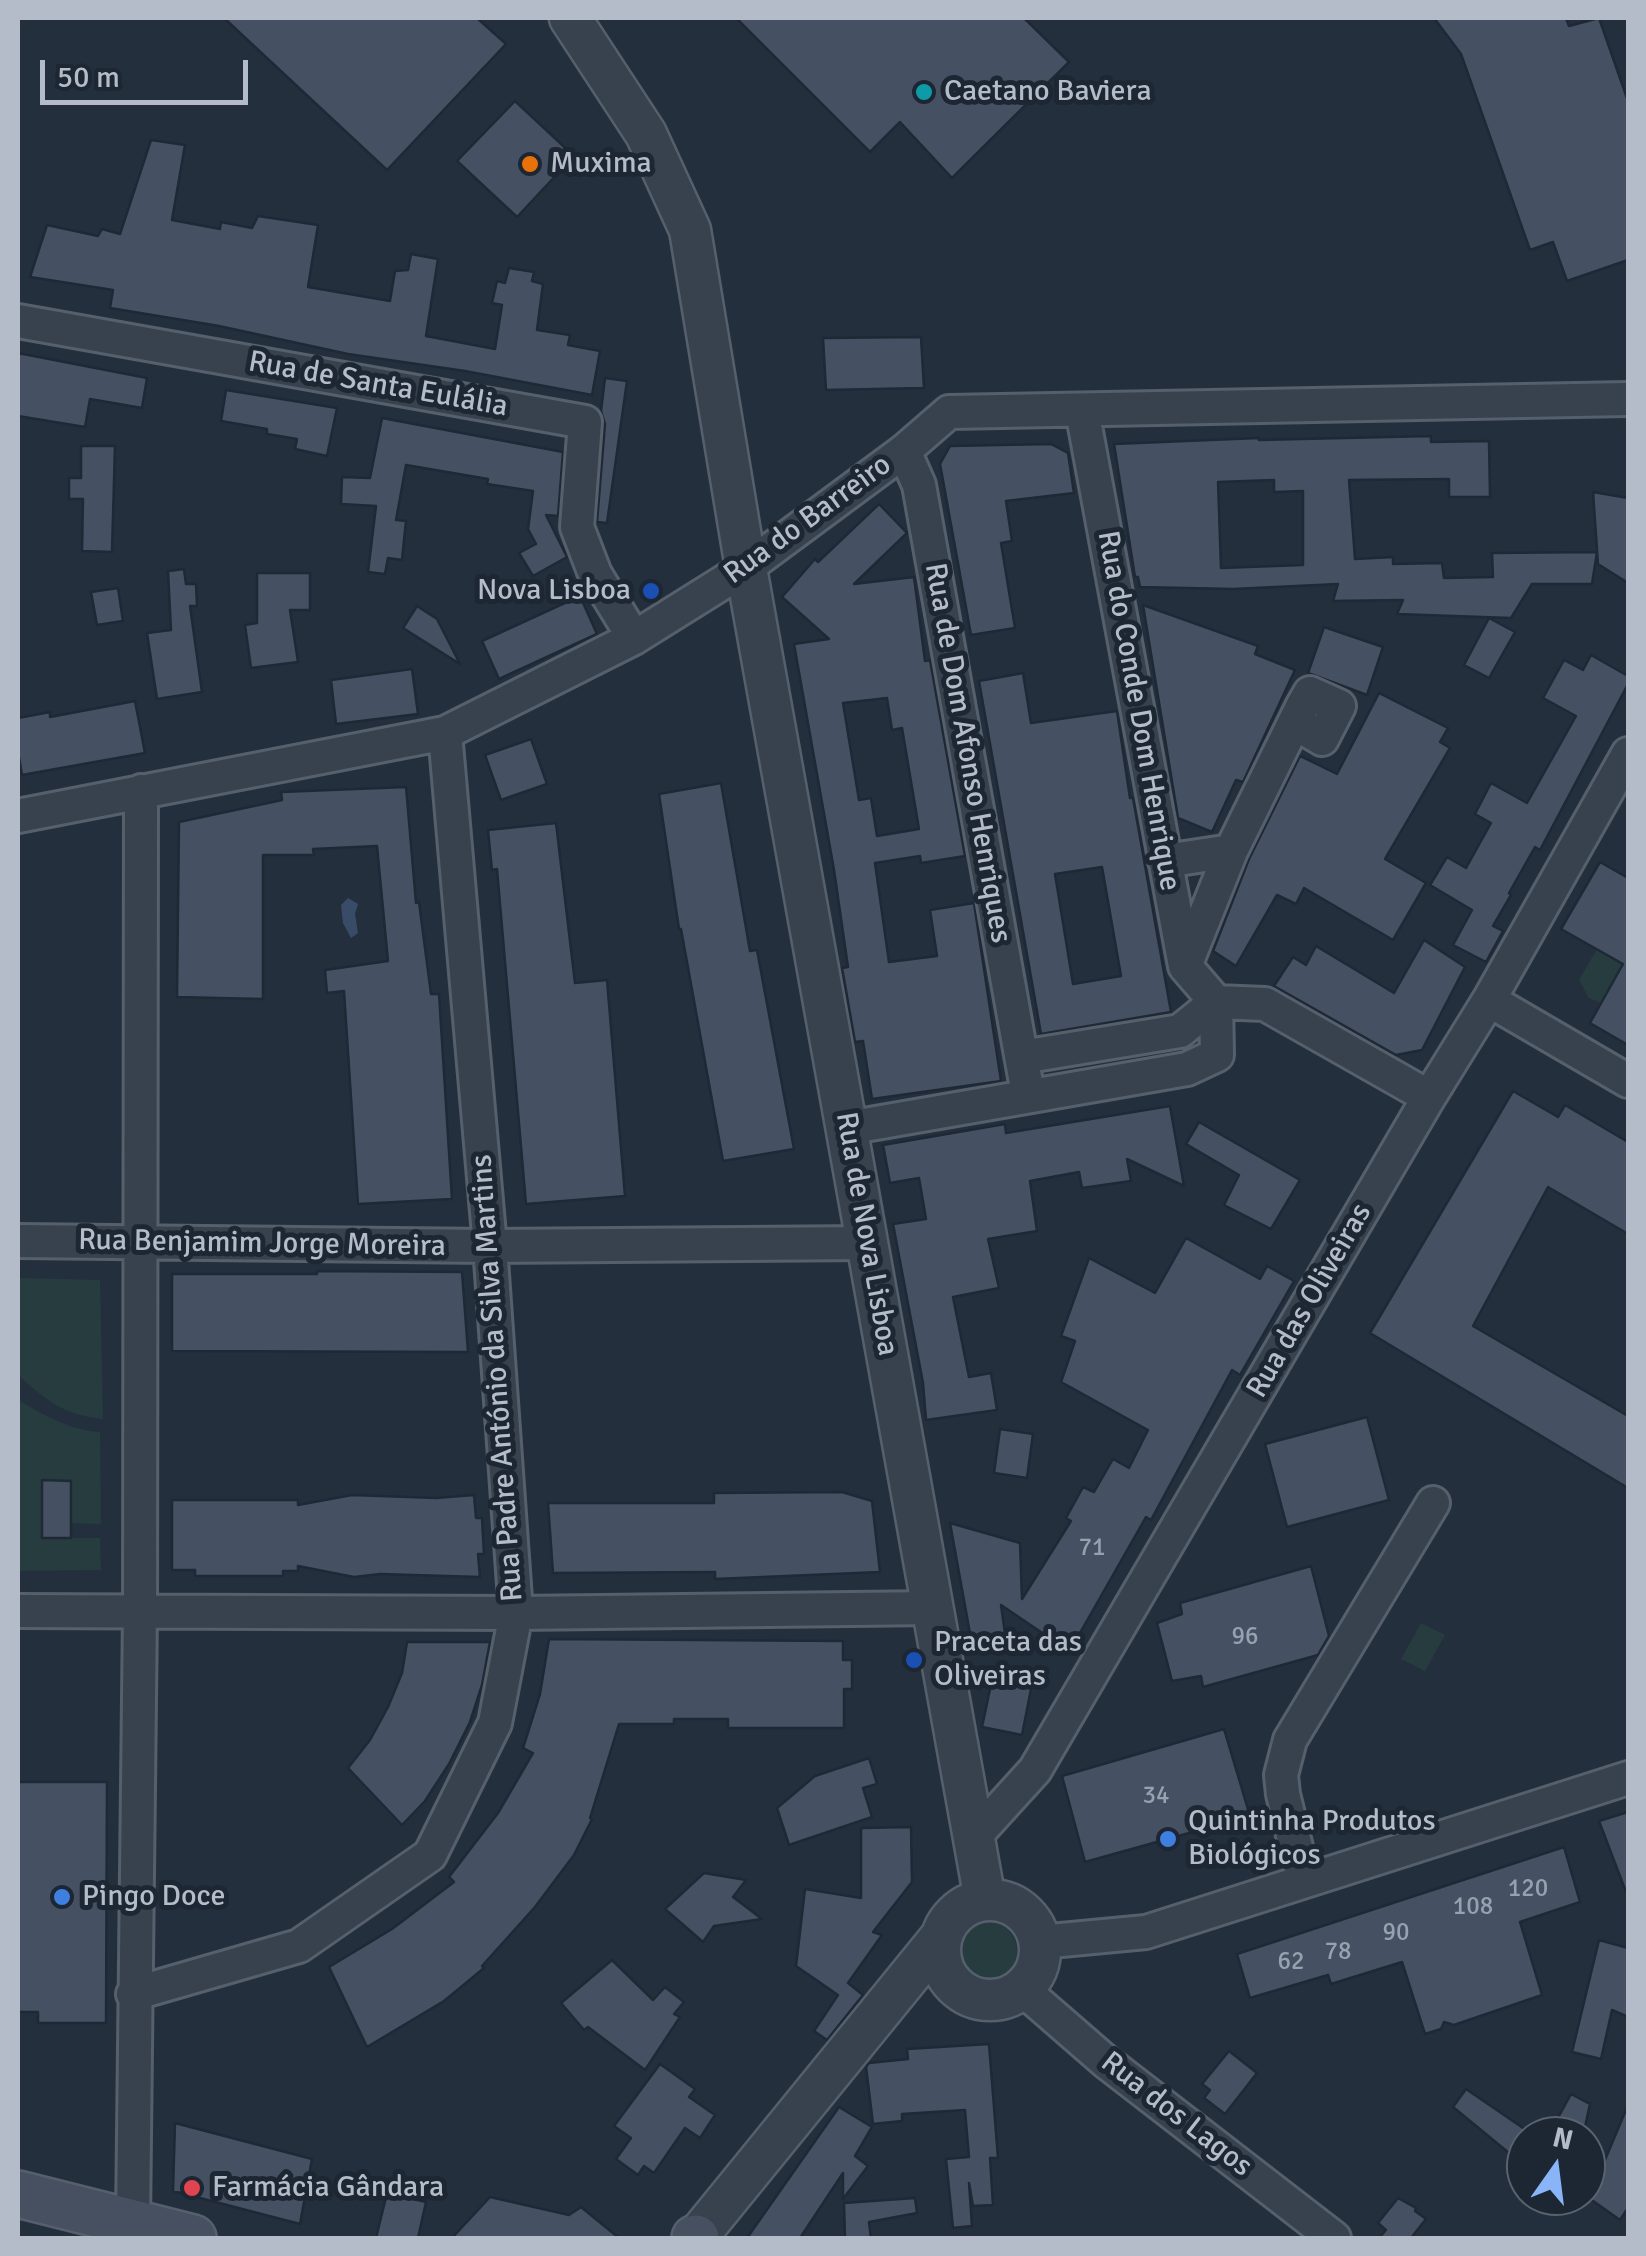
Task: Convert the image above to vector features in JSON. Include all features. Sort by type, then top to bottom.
[{"type":"main road","points":[[18,2194],[193,2238]]},
{"type":"street","name":"Rua de Nova Lisboa","points":[[570,18],[646,134],[690,230],[746,568],[985,1900]]},
{"type":"street","name":"Rua de Santa Eulália","points":[[18,321],[585,422],[576,527],[595,574],[634,638]]},
{"type":"street","name":"Rua do Barreiro","points":[[18,816],[444,733],[634,638],[746,568],[904,451],[949,412],[1628,399]]},
{"type":"street","name":"Rua do Conde Dom Henrique","points":[[1082,410],[1186,966],[1216,1002]]},
{"type":"street","name":"Rua de Dom Afonso Henriques","points":[[904,451],[919,485],[1028,1094]]},
{"type":"street","points":[[1186,966],[1231,851],[1294,723]]},
{"type":"street","name":"Rua Padre António da Silva Martins","points":[[133,1994],[299,1946],[430,1855],[495,1723],[516,1613],[490,1246],[444,733]]},
{"type":"street","name":"Rua das Oliveiras","points":[[975,1836],[1034,1770],[1489,1000],[1628,754]]},
{"type":"street","points":[[132,2222],[140,1611],[141,791]]},
{"type":"street","points":[[1165,861],[1231,851]]},
{"type":"street","points":[[1489,1000],[1628,1082]]},
{"type":"street","points":[[1022,1057],[1180,1031],[1216,1002],[1265,1004],[1429,1098]]},
{"type":"street","points":[[847,1128],[1187,1068],[1217,1055],[1216,1002]]},
{"type":"street","points":[[1180,1031],[1187,1068]]},
{"type":"street","name":"Rua Benjamim Jorge Moreira","points":[[18,1241],[490,1246],[867,1243]]},
{"type":"street","points":[[1304,1880],[1283,1794],[1281,1774],[1290,1740],[1433,1504]]},
{"type":"street","points":[[18,1610],[516,1613],[934,1608]]},
{"type":"street","points":[[1040,1942],[1146,1932],[1628,1778]]},
{"type":"street","points":[[696,2238],[964,1906],[985,1900],[1002,1901],[1020,1909],[1034,1924],[1040,1942],[1039,1962],[1031,1980],[1022,1988],[997,2000],[978,1999],[960,1990],[946,1976],[940,1957],[941,1937]]},
{"type":"street","name":"Rua dos Lagos","points":[[1022,1988],[1105,2060],[1334,2238]]},
{"type":"street","points":[[879,2014],[960,1990]]},
{"type":"green space","points":[[1597,949],[1623,964],[1601,1003],[1589,998],[1579,980]]},
{"type":"green space","points":[[18,1278],[100,1280],[103,1419],[56,1405],[18,1375]]},
{"type":"green space","points":[[18,1400],[67,1425],[100,1432],[101,1524],[71,1523],[70,1481],[43,1480],[42,1538],[100,1538],[101,1570],[18,1571]]},
{"type":"green space","points":[[1421,1623],[1445,1635],[1425,1671],[1401,1659]]},
{"type":"green space","points":[[988,1922],[1009,1930],[1017,1951],[1009,1972],[988,1980],[967,1972],[959,1951],[967,1930]]},
{"type":"water","points":[[348,898],[358,904],[358,933],[351,938],[343,923],[341,905]]},
{"type":"building","points":[[224,18],[477,18],[506,44],[387,170]]},
{"type":"building","name":"Caetano Baviera","points":[[736,18],[1024,18],[1069,62],[952,178],[900,122],[870,152]]},
{"type":"building","points":[[1434,18],[1566,18],[1569,26],[1599,18],[1628,101],[1628,260],[1567,281],[1553,242],[1530,250],[1461,54]]},
{"type":"building","points":[[515,101],[574,156],[517,217],[457,161]]},
{"type":"building","points":[[151,140],[185,145],[172,220],[220,229],[221,222],[252,228],[258,216],[318,225],[308,287],[390,301],[395,271],[408,270],[411,254],[438,259],[426,336],[495,349],[502,305],[492,303],[497,281],[505,283],[509,268],[534,272],[532,281],[543,284],[537,330],[570,335],[568,345],[600,351],[592,395],[110,308],[113,290],[30,277],[47,225],[98,236],[102,229],[120,234]]},
{"type":"building","points":[[921,337],[924,388],[826,390],[823,338]]},
{"type":"building","points":[[18,353],[147,378],[142,408],[90,399],[85,427],[18,416]]},
{"type":"building","points":[[605,378],[627,381],[607,523],[597,522]]},
{"type":"building","points":[[226,390],[337,408],[327,456],[295,449],[297,439],[267,434],[267,429],[221,421]]},
{"type":"building","points":[[382,418],[563,452],[558,516],[546,515],[567,557],[533,576],[519,553],[536,544],[528,529],[533,491],[406,465],[396,520],[406,521],[402,560],[388,558],[385,574],[368,572],[376,506],[341,504],[342,477],[370,478]]},
{"type":"building","points":[[1431,436],[1431,442],[1489,441],[1490,497],[1449,497],[1449,479],[1349,480],[1355,559],[1393,557],[1393,564],[1442,563],[1444,578],[1493,577],[1492,553],[1597,552],[1592,584],[1532,584],[1511,618],[1397,614],[1403,600],[1333,601],[1338,584],[1233,589],[1140,587],[1135,577],[1114,444]],"holes":[[[1274,480],[1274,492],[1303,491],[1303,565],[1221,568],[1218,482]]]},
{"type":"building","points":[[1051,444],[1068,453],[1074,493],[1006,501],[1012,541],[1001,543],[1015,628],[971,635],[940,464],[950,446]]},
{"type":"building","points":[[81,446],[115,446],[112,552],[82,551],[83,499],[69,499],[69,478],[81,478]]},
{"type":"building","points":[[1593,492],[1628,498],[1628,583],[1598,564]]},
{"type":"building","points":[[879,504],[907,533],[854,584],[914,577],[925,661],[930,660],[965,856],[921,863],[920,856],[875,863],[889,962],[937,956],[930,910],[974,903],[1001,1081],[872,1099],[863,1041],[855,1042],[842,968],[848,967],[834,870],[794,644],[829,639],[782,597],[815,559],[818,562]],"holes":[[[887,698],[892,730],[902,728],[919,829],[877,836],[871,798],[859,800],[843,703]]]},
{"type":"building","points":[[184,569],[186,584],[196,584],[197,606],[190,606],[202,692],[157,699],[147,633],[171,630],[168,571]]},
{"type":"building","points":[[257,573],[310,573],[310,610],[290,610],[298,662],[251,668],[245,625],[257,623]]},
{"type":"building","points":[[118,588],[123,621],[97,625],[91,592]]},
{"type":"building","points":[[580,596],[597,634],[499,679],[482,641]]},
{"type":"building","points":[[1143,605],[1258,646],[1255,654],[1295,670],[1243,782],[1236,780],[1212,832],[1178,818]]},
{"type":"building","points":[[417,606],[437,619],[460,664],[403,628]]},
{"type":"building","points":[[1489,618],[1515,632],[1489,678],[1464,665]]},
{"type":"building","points":[[1324,627],[1383,647],[1367,695],[1308,673]]},
{"type":"building","points":[[1591,655],[1628,676],[1628,684],[1540,850],[1535,847],[1509,893],[1493,926],[1503,931],[1486,962],[1453,945],[1472,910],[1430,885],[1447,857],[1466,868],[1491,823],[1475,814],[1491,783],[1527,803],[1576,716],[1543,698],[1564,660],[1583,670]]},
{"type":"building","points":[[412,669],[418,714],[336,724],[331,680]]},
{"type":"building","points":[[1023,673],[1031,723],[1117,711],[1171,1012],[1041,1034],[979,681]],"holes":[[[1102,867],[1121,976],[1073,984],[1055,874]]]},
{"type":"building","points":[[1379,693],[1448,728],[1440,742],[1450,748],[1385,859],[1426,883],[1393,940],[1304,888],[1296,904],[1277,895],[1236,966],[1213,951],[1249,859],[1300,756],[1337,774]]},
{"type":"building","points":[[135,701],[145,753],[22,775],[18,718],[50,712],[50,717]]},
{"type":"building","points":[[531,739],[547,784],[501,800],[485,755]]},
{"type":"building","points":[[721,783],[750,951],[757,950],[794,1149],[723,1161],[679,929],[659,794]]},
{"type":"building","points":[[406,787],[416,903],[419,902],[431,994],[439,994],[452,1199],[358,1204],[344,991],[327,993],[325,970],[388,961],[377,846],[313,849],[314,855],[263,855],[263,999],[177,997],[179,822],[282,800],[281,792]]},
{"type":"building","points":[[556,823],[575,983],[607,980],[625,1196],[526,1204],[497,869],[492,870],[488,830]]},
{"type":"building","points":[[1600,862],[1628,878],[1628,1045],[1590,1023],[1623,964],[1561,929]]},
{"type":"building","points":[[1424,940],[1465,967],[1422,1050],[1396,1055],[1274,986],[1293,957],[1306,965],[1316,946],[1394,993]]},
{"type":"building","points":[[1513,1091],[1558,1117],[1565,1105],[1628,1142],[1628,1234],[1548,1187],[1473,1326],[1628,1416],[1628,1488],[1370,1333]]},
{"type":"building","points":[[1170,1106],[1184,1186],[1127,1159],[1131,1181],[1082,1188],[1079,1172],[1030,1181],[1037,1231],[988,1239],[999,1288],[953,1297],[969,1377],[991,1373],[997,1410],[926,1420],[923,1383],[893,1224],[926,1219],[919,1178],[890,1183],[883,1145],[1005,1124],[1006,1133]]},
{"type":"building","points":[[1199,1122],[1300,1180],[1271,1229],[1224,1205],[1239,1175],[1186,1144]]},
{"type":"building","points":[[1186,1238],[1260,1279],[1267,1266],[1294,1281],[1240,1375],[1232,1370],[1151,1520],[1146,1517],[1072,1647],[1063,1647],[1001,1605],[1005,1633],[971,1639],[950,1523],[1020,1543],[1022,1599],[1071,1521],[1066,1518],[1083,1487],[1094,1492],[1113,1459],[1129,1468],[1148,1430],[1061,1382],[1075,1341],[1061,1336],[1089,1258],[1155,1293]]},
{"type":"building","points":[[462,1272],[468,1352],[172,1351],[172,1274]]},
{"type":"building","points":[[1367,1417],[1389,1500],[1287,1527],[1265,1444]]},
{"type":"building","points":[[1000,1429],[1033,1434],[1027,1478],[994,1473]]},
{"type":"building","points":[[42,1480],[71,1481],[71,1538],[42,1538]]},
{"type":"building","points":[[842,1492],[872,1501],[880,1572],[715,1579],[715,1572],[553,1573],[548,1503],[714,1503],[714,1493]]},
{"type":"building","points":[[352,1495],[474,1495],[476,1518],[482,1518],[484,1554],[478,1554],[480,1577],[354,1577],[298,1566],[298,1571],[283,1571],[283,1576],[195,1576],[195,1570],[172,1570],[172,1500],[298,1500],[298,1505]]},
{"type":"building","points":[[1311,1566],[1329,1636],[1318,1655],[1203,1687],[1201,1676],[1172,1681],[1157,1623],[1182,1614],[1180,1603]]},
{"type":"building","points":[[549,1639],[843,1641],[843,1660],[852,1660],[852,1689],[844,1689],[844,1728],[728,1728],[728,1719],[619,1724],[592,1819],[574,1855],[535,1907],[484,1968],[444,2001],[367,2047],[329,1967],[392,1929],[454,1882],[449,1877],[498,1813],[533,1753],[523,1748],[540,1694]]},
{"type":"building","points":[[407,1642],[490,1642],[470,1722],[425,1801],[402,1825],[348,1768],[370,1740],[388,1707],[402,1673]]},
{"type":"building","points":[[993,1675],[1032,1684],[1022,1735],[982,1727]]},
{"type":"building","points":[[1224,1729],[1250,1816],[1085,1862],[1062,1776]]},
{"type":"building","points":[[869,1758],[877,1784],[863,1788],[872,1817],[789,1845],[777,1808],[815,1776]]},
{"type":"building","name":"Pingo Doce","points":[[18,1782],[107,1782],[106,2023],[38,2023],[38,2012],[18,2012]]},
{"type":"building","points":[[1628,1812],[1628,1892],[1626,1892],[1599,1821]]},
{"type":"building","points":[[911,1827],[912,1882],[873,1932],[882,1935],[848,1983],[863,1995],[827,2040],[814,2031],[838,1995],[796,1966],[805,1889],[861,1898],[861,1828]]},
{"type":"building","points":[[1564,1847],[1580,1902],[1520,1922],[1542,1995],[1454,2025],[1444,2022],[1441,2029],[1425,2034],[1402,1962],[1331,1984],[1328,1975],[1250,1998],[1237,1954]]},
{"type":"building","points":[[704,1873],[746,1880],[733,1897],[762,1919],[714,1926],[703,1942],[665,1909]]},
{"type":"building","points":[[1599,1940],[1628,1948],[1628,2017],[1612,2010],[1601,2059],[1572,2052]]},
{"type":"building","points":[[612,1960],[653,2000],[665,1987],[684,2002],[674,2014],[680,2017],[645,2070],[588,2027],[584,2030],[561,2003]]},
{"type":"building","points":[[989,2044],[998,2158],[990,2158],[993,2205],[973,2206],[969,2183],[972,2226],[953,2228],[946,2159],[969,2157],[965,2110],[902,2114],[902,2121],[873,2124],[866,2067],[869,2063],[908,2059],[907,2049]]},
{"type":"building","points":[[1229,2051],[1257,2073],[1225,2114],[1204,2098],[1210,2090],[1202,2084]]},
{"type":"building","points":[[660,2064],[695,2089],[689,2097],[715,2115],[700,2138],[685,2128],[654,2173],[644,2166],[638,2175],[616,2159],[631,2138],[614,2126]]},
{"type":"building","points":[[1466,2089],[1506,2116],[1506,2151],[1453,2107]]},
{"type":"building","points":[[1571,2094],[1590,2104],[1587,2116],[1559,2116]]},
{"type":"building","points":[[1628,2105],[1628,2208],[1620,2220],[1606,2210],[1606,2157]]},
{"type":"building","points":[[839,2107],[872,2127],[855,2156],[868,2166],[843,2199],[843,2173],[800,2238],[747,2238]]},
{"type":"building","points":[[175,2123],[312,2159],[300,2224],[173,2191]]},
{"type":"building","points":[[387,2193],[426,2202],[418,2238],[376,2238]]},
{"type":"building","points":[[490,2197],[569,2215],[581,2207],[619,2238],[452,2238]]},
{"type":"building","points":[[915,2198],[917,2213],[869,2222],[871,2238],[845,2238],[844,2203]]},
{"type":"building","points":[[1398,2198],[1426,2219],[1411,2238],[1379,2238],[1386,2230],[1378,2223]]},
{"type":"place","name":"Caetano Baviera","points":[[924,92]]},
{"type":"place","name":"Muxima","points":[[530,164]]},
{"type":"place","name":"Nova Lisboa","points":[[651,591]]},
{"type":"place","name":"Praceta das Oliveiras","points":[[914,1660]]},
{"type":"place","name":"Quintinha Produtos Biológicos","points":[[1168,1839]]},
{"type":"place","name":"Pingo Doce","points":[[62,1897]]},
{"type":"place","name":"Farmácia Gândara","points":[[192,2188]]}]
